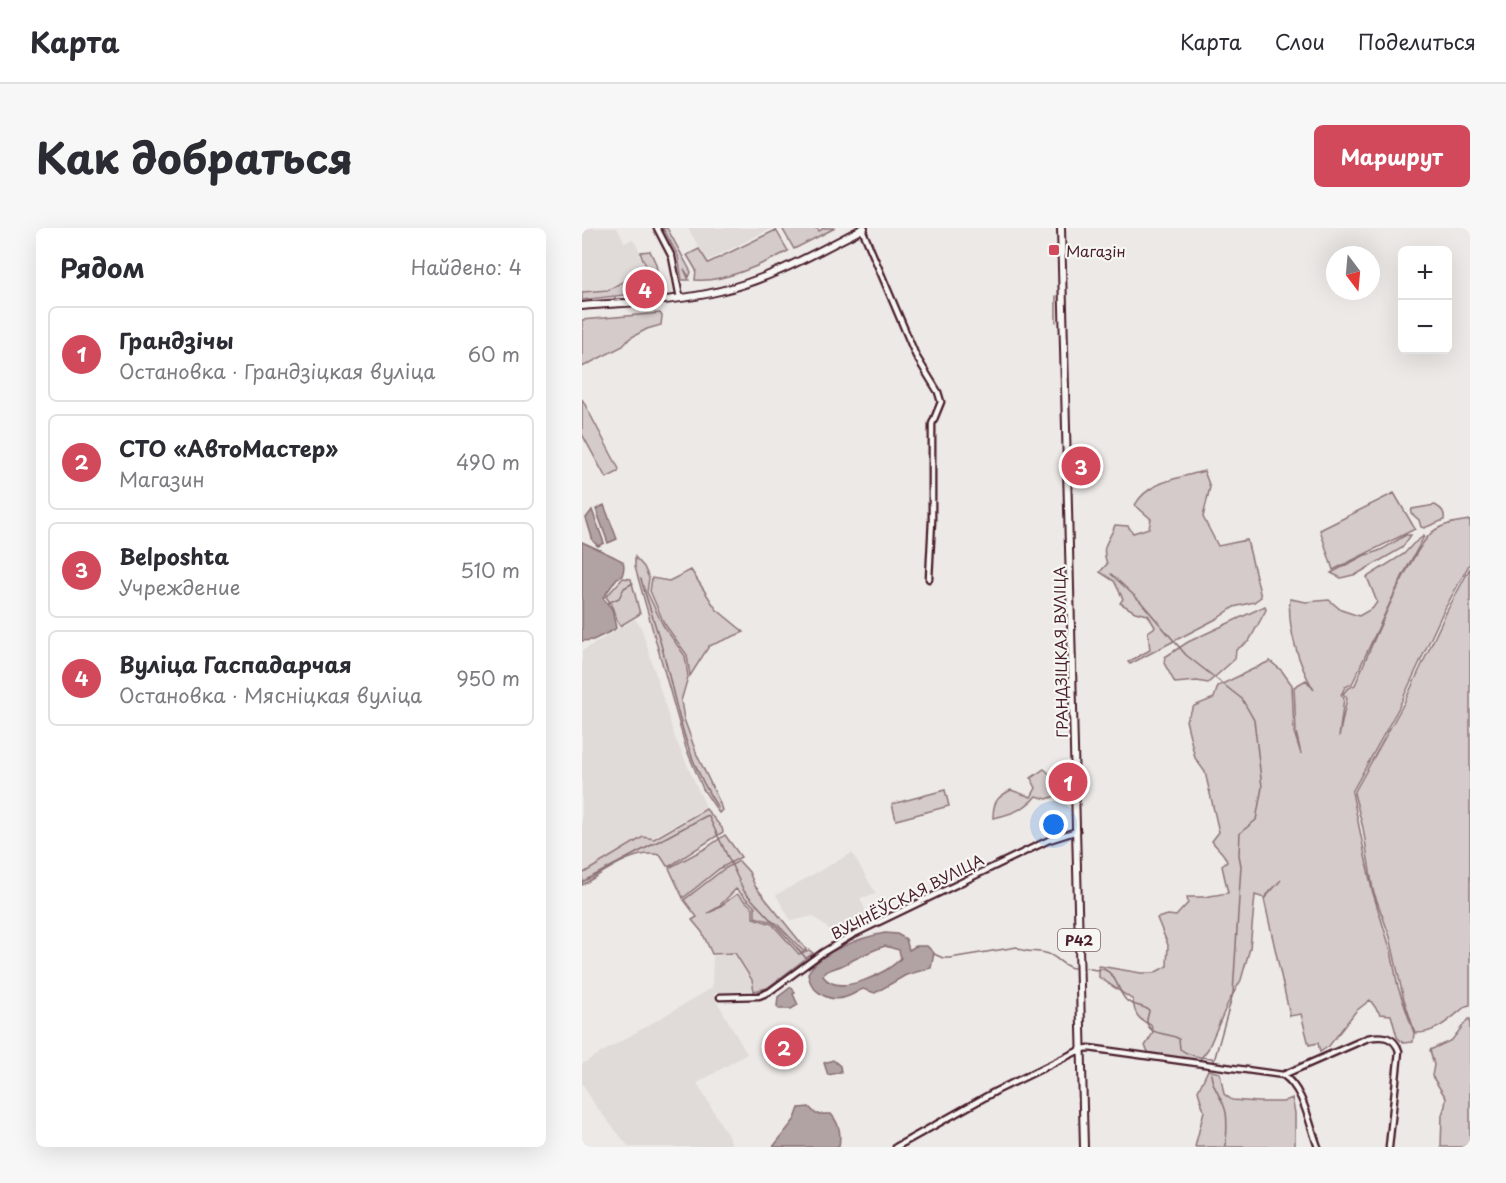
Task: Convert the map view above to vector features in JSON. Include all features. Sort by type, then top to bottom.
[{"type":"main road","name":"ГРАНДЗІЦКАЯ ВУЛІЦА","points":[[1061,228],[1084,1147]]},
{"type":"main road","points":[[582,306],[680,298],[718,292],[765,277],[863,229]]},
{"type":"street","points":[[657,228],[672,256],[680,298]]},
{"type":"street","points":[[863,229],[916,356],[938,392],[941,402],[932,424],[932,520],[928,579]]},
{"type":"street","name":"ВУЧНЁЎСКАЯ ВУЛІЦА","points":[[720,997],[759,996],[769,992],[822,952],[852,934],[1039,844],[1077,831]]},
{"type":"street","points":[[1283,1075],[1368,1038],[1383,1036],[1390,1038],[1399,1051],[1389,1147]]},
{"type":"street","points":[[896,1147],[996,1091],[1082,1049],[1089,1048],[1283,1075],[1290,1080],[1298,1093],[1318,1147]]},
{"type":"shaded area","points":[[590,228],[617,228],[625,243],[632,239],[646,267],[607,289],[582,291],[582,233]]},
{"type":"shaded area","points":[[663,228],[667,228],[691,272],[689,277],[684,269],[689,280],[682,280],[678,256]]},
{"type":"shaded area","points":[[688,228],[772,228],[707,261]]},
{"type":"shaded area","points":[[782,228],[817,228],[819,231],[824,228],[835,228],[794,249]]},
{"type":"shaded area","points":[[776,230],[788,251],[730,276],[695,280],[696,270],[687,255],[699,249],[708,263]]},
{"type":"shaded area","points":[[650,251],[656,264],[659,284],[656,287],[643,286],[643,289],[633,290],[632,294],[582,300],[582,292],[608,290],[647,268],[641,252]]},
{"type":"shaded area","points":[[660,313],[661,325],[630,338],[623,346],[582,367],[582,320]]},
{"type":"shaded area","points":[[582,399],[619,469],[618,472],[606,478],[582,434]]},
{"type":"shaded area","points":[[1204,471],[1210,487],[1203,517],[1218,546],[1247,540],[1261,597],[1254,602],[1234,607],[1218,618],[1130,664],[1128,662],[1150,650],[1148,632],[1155,627],[1148,615],[1135,612],[1120,603],[1123,599],[1114,581],[1100,572],[1107,564],[1104,552],[1106,544],[1115,525],[1128,526],[1133,533],[1149,528],[1151,519],[1135,505],[1148,491],[1165,482]]},
{"type":"shaded area","points":[[1394,493],[1415,529],[1333,570],[1320,530]]},
{"type":"shaded area","points":[[604,505],[617,539],[608,543],[596,509]]},
{"type":"shaded area","points":[[1435,505],[1442,511],[1444,520],[1424,528],[1421,527],[1419,520],[1411,513],[1412,509]]},
{"type":"shaded area","points":[[592,510],[604,543],[598,546],[593,541],[586,518]]},
{"type":"shaded area","points":[[1470,520],[1470,563],[1443,612],[1398,709],[1352,792],[1372,890],[1391,951],[1398,987],[1414,1033],[1413,1042],[1403,1043],[1397,1037],[1391,1015],[1380,1014],[1370,1000],[1356,1011],[1329,1046],[1320,1052],[1318,1043],[1309,1045],[1301,1014],[1290,1016],[1264,899],[1281,880],[1264,898],[1255,895],[1250,948],[1241,980],[1228,1003],[1208,1049],[1199,1061],[1149,1053],[1145,1046],[1153,1033],[1151,1025],[1138,1016],[1133,1000],[1099,977],[1099,966],[1154,973],[1167,966],[1168,945],[1157,918],[1168,915],[1176,916],[1188,903],[1187,897],[1228,893],[1222,866],[1227,862],[1225,856],[1212,841],[1219,832],[1205,772],[1195,758],[1186,720],[1194,706],[1214,698],[1218,686],[1270,661],[1282,671],[1292,685],[1294,732],[1301,754],[1296,732],[1294,687],[1306,680],[1314,690],[1295,646],[1290,622],[1290,599],[1306,602],[1329,600],[1341,610],[1359,616],[1373,608],[1377,602],[1367,577],[1404,554],[1425,535],[1403,575],[1352,684],[1345,687],[1341,695],[1344,698],[1339,737],[1347,698],[1343,694],[1355,685],[1391,602],[1415,556],[1425,540],[1435,530],[1448,524]]},
{"type":"shaded area","points":[[1406,535],[1411,535],[1402,548],[1357,574],[1341,578],[1331,573],[1365,555],[1381,550]]},
{"type":"shaded area","points":[[582,542],[621,560],[624,569],[622,576],[617,578],[603,598],[612,609],[616,628],[593,640],[582,641]]},
{"type":"shaded area","points":[[635,557],[644,567],[649,578],[647,592],[663,625],[685,656],[688,677],[681,701],[684,719],[697,755],[719,801],[722,810],[719,813],[703,789],[686,748],[635,567]]},
{"type":"shaded area","points":[[1470,568],[1470,1005],[1436,1028],[1423,1033],[1415,1033],[1403,996],[1390,937],[1373,890],[1363,828],[1354,793],[1404,703]]},
{"type":"shaded area","points":[[691,570],[716,609],[744,632],[709,646],[690,676],[687,655],[664,623],[650,591],[652,578],[669,581]]},
{"type":"shaded area","points":[[623,578],[631,579],[640,614],[620,626],[606,597]]},
{"type":"shaded area","points":[[1265,606],[1266,610],[1249,641],[1236,650],[1235,659],[1208,683],[1197,681],[1175,683],[1164,663],[1165,657],[1188,642]]},
{"type":"shaded area","points":[[635,619],[641,627],[675,738],[706,807],[582,876],[582,651]]},
{"type":"shaded area","points":[[1044,769],[1051,775],[1062,774],[1058,781],[1064,793],[1047,799],[1036,796],[1017,811],[993,818],[995,804],[999,798],[1011,790],[1031,797],[1036,788],[1031,778]]},
{"type":"shaded area","points":[[945,790],[949,806],[896,820],[892,804]]},
{"type":"shaded area","points":[[706,809],[723,832],[670,866],[667,866],[660,855],[640,855],[620,863],[582,885],[582,874],[643,837],[654,839]]},
{"type":"shaded area","points":[[725,835],[741,857],[719,869],[683,898],[669,868]]},
{"type":"shaded area","points":[[852,853],[876,894],[860,898],[869,920],[848,931],[835,934],[813,916],[791,921],[776,895]]},
{"type":"shaded area","points":[[739,861],[749,872],[755,886],[806,949],[804,952],[809,950],[813,953],[767,988],[754,991],[752,980],[735,953],[712,954],[702,932],[692,920],[697,917],[684,900],[724,869]],"holes":[[[736,889],[755,907],[755,917],[776,923],[804,952],[799,954],[772,924],[753,918],[753,908],[737,894],[715,910],[708,913],[717,908]]]},
{"type":"shaded area","points":[[897,934],[906,939],[909,950],[916,946],[927,946],[934,953],[931,968],[906,975],[875,993],[863,989],[849,996],[835,999],[817,991],[808,973],[814,965],[842,947],[876,935]],"holes":[[[885,946],[899,950],[901,958],[895,964],[863,981],[840,985],[830,982],[823,976],[829,970]]]},
{"type":"shaded area","points":[[734,954],[751,982],[752,990],[715,993],[716,1000],[747,1054],[697,1083],[731,1141],[730,1147],[629,1147],[595,1105],[582,1083],[582,1064],[712,988],[713,956]]},
{"type":"shaded area","points":[[791,987],[795,992],[793,994],[798,1005],[791,1009],[779,1009],[778,997]]},
{"type":"shaded area","points":[[1470,1019],[1470,1147],[1441,1147],[1442,1115],[1446,1098],[1432,1076],[1434,1065],[1430,1050],[1452,1040]]},
{"type":"shaded area","points":[[833,1060],[840,1066],[841,1072],[828,1075],[824,1063]]},
{"type":"shaded area","points":[[1208,1070],[1220,1073],[1224,1094],[1232,1100],[1283,1102],[1292,1098],[1295,1113],[1295,1147],[1195,1147],[1204,1111],[1198,1091]]},
{"type":"shaded area","points":[[809,1107],[816,1114],[831,1114],[834,1118],[839,1129],[839,1147],[773,1147],[795,1119],[799,1108]]},
{"type":"waterway","points":[[1056,296],[1056,322]]},
{"type":"waterway","points":[[1086,968],[1108,971],[1126,1000],[1149,1010],[1148,1025],[1155,1032],[1179,1039],[1180,1049],[1187,1053],[1212,1058],[1214,1061],[1233,993],[1241,866],[1240,833],[1256,820],[1262,787],[1254,720],[1242,699],[1186,655],[1140,601],[1111,574]]},
{"type":"waterway","points":[[641,579],[685,738],[707,790],[718,808]]},
{"type":"waterway","points":[[608,603],[619,598],[624,588],[633,583]]},
{"type":"waterway","points":[[582,882],[708,815],[744,891],[806,958]]},
{"type":"waterway","points":[[934,954],[950,958],[1017,947],[1049,954],[1066,966],[1074,968]]},
{"type":"waterway","points":[[1211,1073],[1213,1084],[1226,1113],[1226,1147]]},
{"type":"place","name":"Магазін","points":[[1054,250]]},
{"type":"place","name":"Вуліца Гаспадарчая","points":[[645,289]]},
{"type":"place","name":"Belposhta","points":[[1081,466]]},
{"type":"place","name":"Грандзічы","points":[[1068,782]]},
{"type":"place","name":"СТО «АвтоМастер»","points":[[784,1047]]}]
